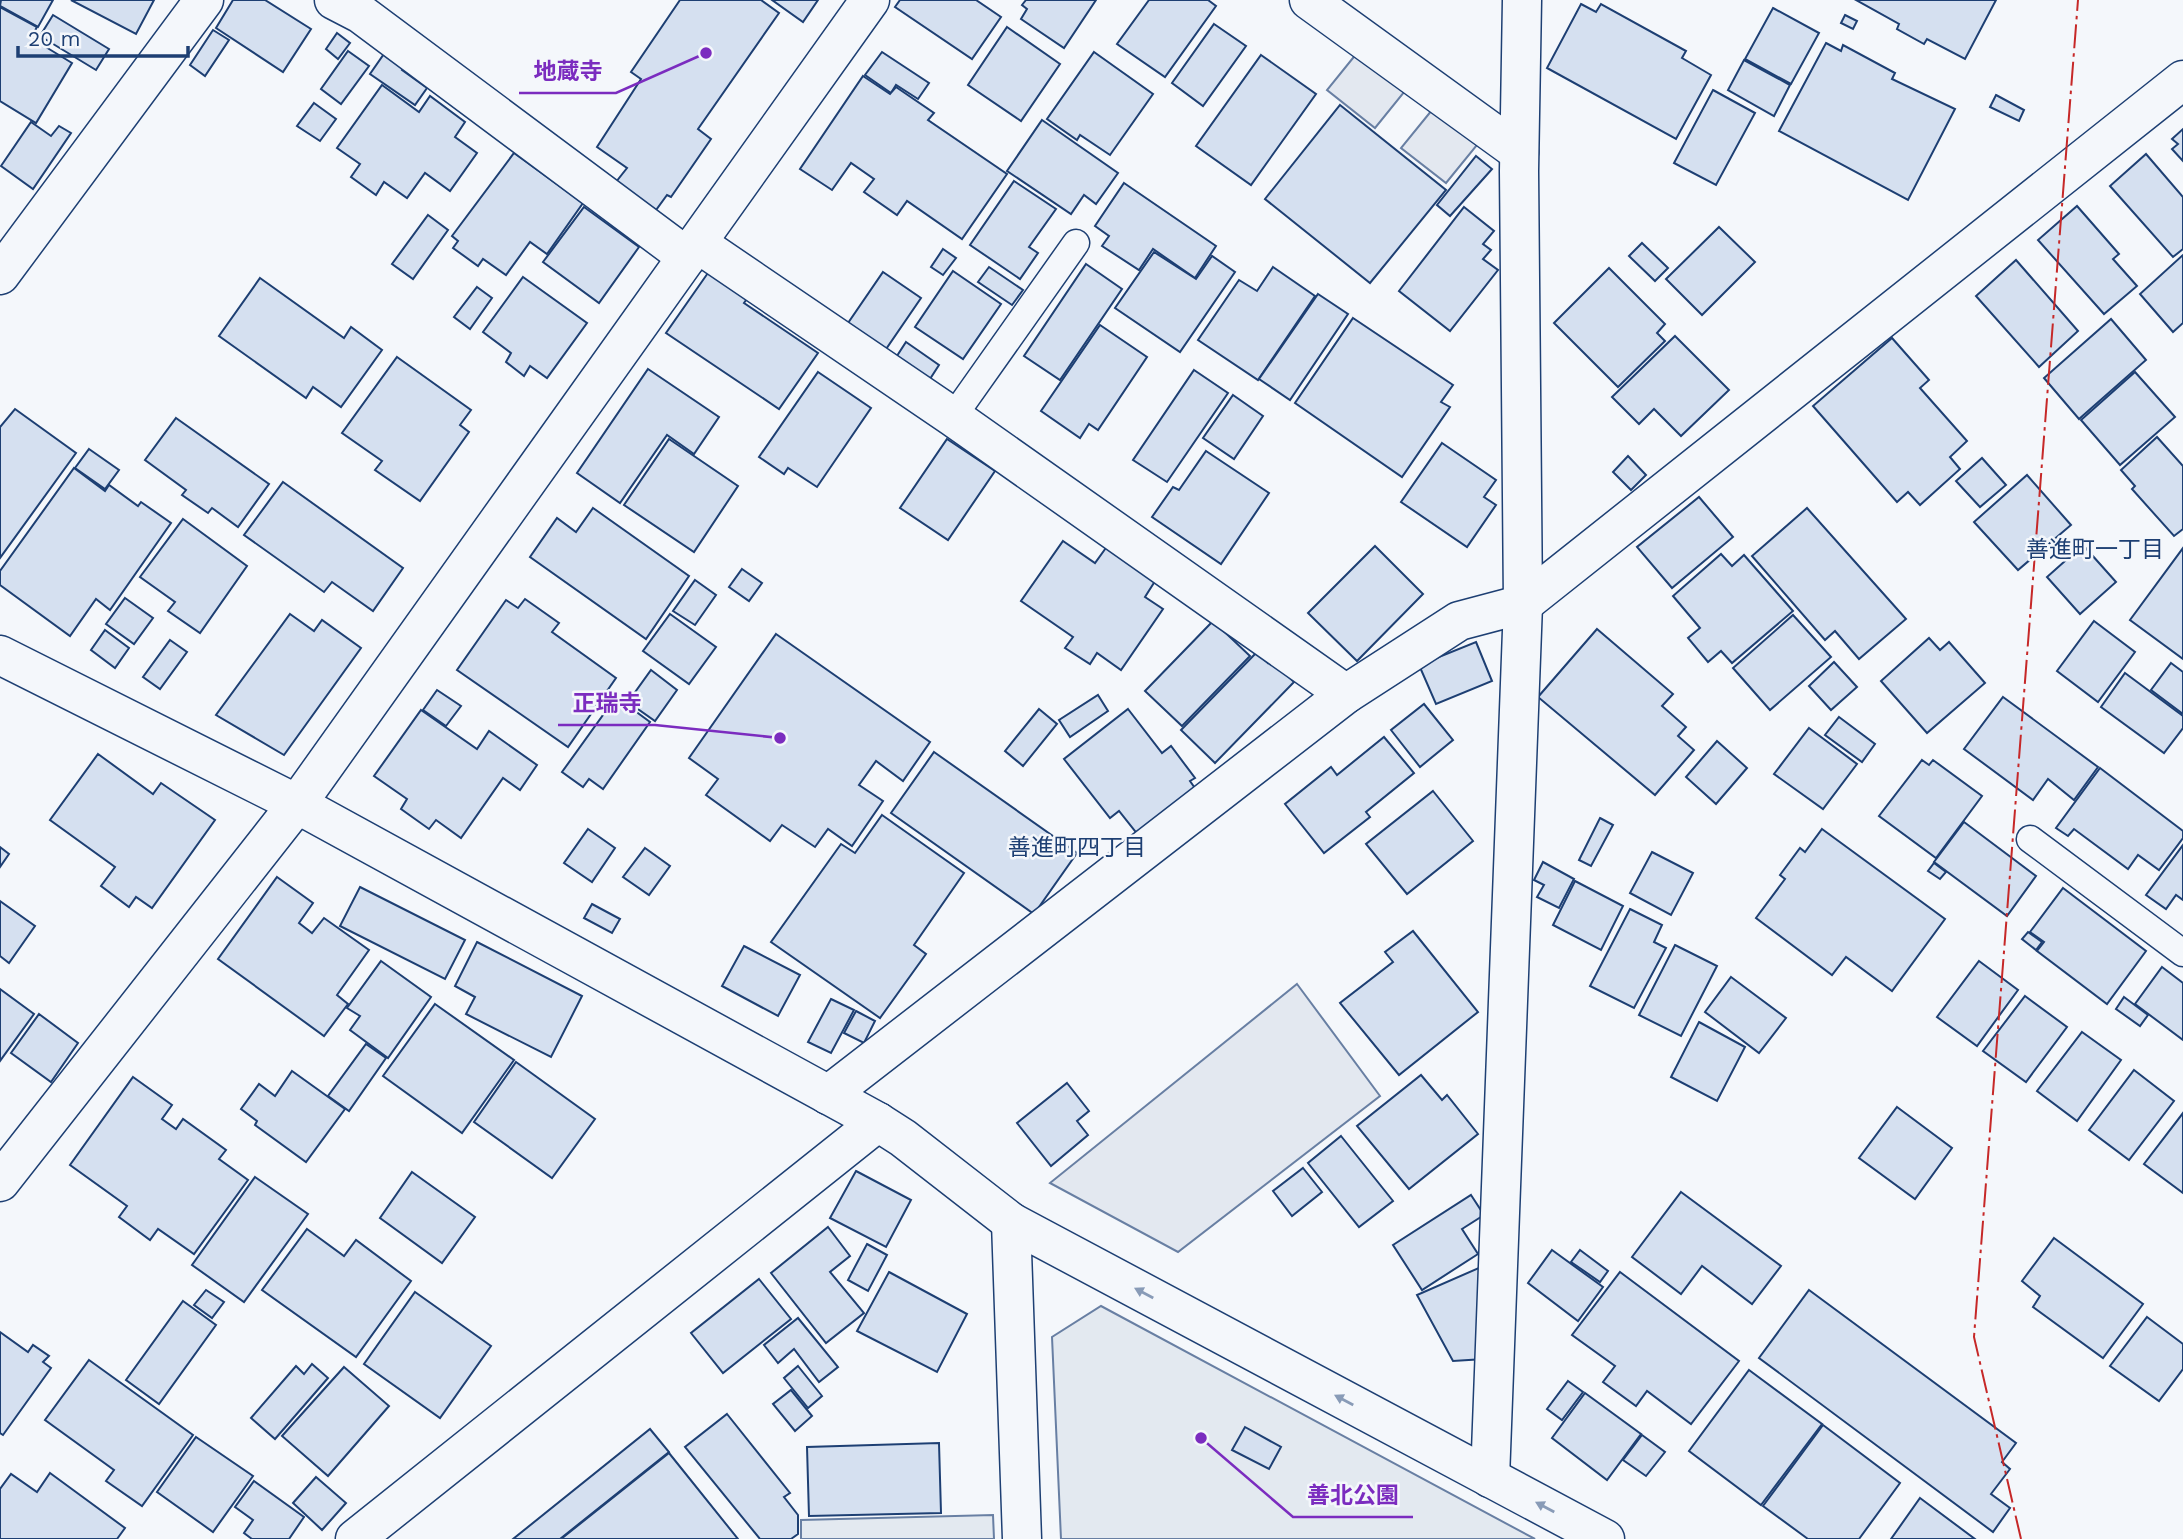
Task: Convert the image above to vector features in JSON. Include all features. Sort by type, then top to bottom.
[{"type":"street","points":[[0,275],[13,231],[204,0]]},
{"type":"street","points":[[334,0],[361,15],[692,250],[953,417],[1346,694]]},
{"type":"street","points":[[0,1182],[297,804],[870,0]]},
{"type":"street","points":[[1308,0],[1519,152]]},
{"type":"street","points":[[1490,1478],[1523,604],[1519,152],[1522,0]]},
{"type":"street","points":[[828,1095],[1346,694],[1459,621],[1523,604],[2183,80]]},
{"type":"street","points":[[0,655],[297,804],[878,1122],[904,1138],[1011,1222],[1605,1539]]},
{"type":"street","points":[[355,1539],[878,1122]]},
{"type":"street","points":[[1011,1222],[1021,1539]]},
{"type":"lane","points":[[953,417],[1076,243]]},
{"type":"lane","points":[[2030,839],[2183,953]]},
{"type":"shaded area","points":[[1357,53],[1405,91],[1375,128],[1327,90]]},
{"type":"shaded area","points":[[1432,110],[1477,145],[1446,183],[1401,148]]},
{"type":"shaded area","points":[[1297,984],[1380,1096],[1178,1252],[1050,1183]]},
{"type":"shaded area","points":[[1101,1306],[1535,1539],[1061,1539],[1052,1337]]},
{"type":"shaded area","points":[[993,1515],[994,1539],[801,1539],[801,1520]]},
{"type":"building","points":[[1,0],[53,0],[38,27],[0,6]]},
{"type":"building","points":[[71,0],[154,0],[136,34]]},
{"type":"building","points":[[233,0],[265,0],[311,29],[283,72],[216,28]]},
{"type":"building","points":[[680,0],[761,0],[779,13],[698,129],[711,139],[671,197],[667,195],[656,210],[616,182],[627,168],[597,147],[641,79],[631,72]]},
{"type":"building","points":[[772,0],[818,0],[803,22]]},
{"type":"building","points":[[900,0],[976,0],[1001,17],[972,59],[895,7]]},
{"type":"building","points":[[1026,0],[1096,0],[1064,48],[1021,19],[1027,9],[1022,5]]},
{"type":"building","points":[[1149,0],[1208,0],[1216,6],[1165,77],[1117,44]]},
{"type":"building","points":[[1856,0],[1996,0],[1965,59],[1927,39],[1924,44],[1897,29],[1899,24]]},
{"type":"building","points":[[1581,4],[1596,12],[1601,4],[1686,51],[1682,58],[1711,75],[1676,139],[1547,68]]},
{"type":"building","points":[[0,7],[37,27],[31,38],[72,63],[36,123],[0,101]]},
{"type":"building","points":[[1773,8],[1819,33],[1791,84],[1745,59]]},
{"type":"building","points":[[53,15],[109,49],[96,70],[40,36]]},
{"type":"building","points":[[1845,15],[1857,21],[1853,29],[1841,23]]},
{"type":"building","points":[[1214,24],[1246,46],[1203,106],[1172,83]]},
{"type":"building","points":[[1007,27],[1060,64],[1021,121],[968,85]]},
{"type":"building","points":[[213,30],[229,40],[205,76],[190,65]]},
{"type":"building","points":[[337,33],[350,43],[338,59],[326,49]]},
{"type":"building","points":[[1826,43],[1841,51],[1843,45],[1895,73],[1892,79],[1955,109],[1908,200],[1779,131]]},
{"type":"building","points":[[348,51],[369,66],[341,104],[321,89]]},
{"type":"building","points":[[386,51],[405,65],[402,70],[427,88],[415,105],[370,74]]},
{"type":"building","points":[[882,52],[929,83],[918,99],[896,85],[891,93],[865,75]]},
{"type":"building","points":[[1094,52],[1153,94],[1110,155],[1080,135],[1077,140],[1047,119]]},
{"type":"building","points":[[1261,55],[1316,94],[1251,185],[1196,146]]},
{"type":"building","points":[[1744,60],[1790,85],[1774,116],[1728,90]]},
{"type":"building","points":[[863,76],[890,94],[896,87],[934,113],[928,120],[1007,174],[962,239],[907,201],[897,215],[864,192],[874,179],[851,163],[832,190],[800,169]]},
{"type":"building","points":[[382,85],[419,112],[430,96],[465,122],[455,137],[477,153],[450,191],[425,173],[407,198],[384,182],[376,195],[351,177],[360,164],[337,148]]},
{"type":"building","points":[[1713,90],[1755,113],[1716,185],[1674,163]]},
{"type":"building","points":[[1996,95],[2024,110],[2019,121],[1990,107]]},
{"type":"building","points":[[314,103],[336,119],[320,141],[297,126]]},
{"type":"building","points":[[1340,105],[1446,190],[1370,283],[1265,199]]},
{"type":"building","points":[[1042,120],[1118,173],[1096,204],[1084,195],[1071,214],[1007,171]]},
{"type":"building","points":[[31,122],[51,136],[59,126],[71,133],[33,189],[1,166]]},
{"type":"building","points":[[2183,129],[2183,161],[2172,149],[2178,144],[2172,139]]},
{"type":"building","points":[[514,153],[583,203],[547,254],[530,242],[506,275],[483,259],[478,266],[453,248],[458,241],[452,236]]},
{"type":"building","points":[[2146,154],[2183,197],[2183,249],[2173,257],[2110,186]]},
{"type":"building","points":[[1476,156],[1492,169],[1450,216],[1437,205]]},
{"type":"building","points":[[1014,181],[1056,209],[1029,247],[1038,253],[1020,279],[970,245]]},
{"type":"building","points":[[1124,183],[1216,246],[1195,278],[1153,249],[1139,270],[1102,246],[1109,236],[1095,226]]},
{"type":"building","points":[[2077,206],[2119,254],[2113,259],[2137,286],[2104,314],[2038,240]]},
{"type":"building","points":[[584,207],[639,247],[599,303],[543,262]]},
{"type":"building","points":[[1464,207],[1494,231],[1483,244],[1491,250],[1483,259],[1498,270],[1450,331],[1399,291]]},
{"type":"building","points":[[428,215],[448,230],[413,279],[392,264]]},
{"type":"building","points":[[1719,227],[1755,262],[1702,315],[1666,279]]},
{"type":"building","points":[[1642,243],[1668,268],[1655,281],[1629,256]]},
{"type":"building","points":[[943,249],[956,258],[943,275],[931,267]]},
{"type":"building","points":[[1154,252],[1196,279],[1212,256],[1235,272],[1180,352],[1115,308]]},
{"type":"building","points":[[2183,255],[2183,323],[2173,332],[2140,294]]},
{"type":"building","points":[[2016,260],[2078,331],[2039,367],[1976,296]]},
{"type":"building","points":[[1086,264],[1122,289],[1060,380],[1024,356]]},
{"type":"building","points":[[989,267],[1023,290],[1012,305],[978,282]]},
{"type":"building","points":[[1273,267],[1315,296],[1258,380],[1198,340],[1239,280],[1257,291]]},
{"type":"building","points":[[1609,268],[1665,324],[1657,333],[1665,341],[1618,387],[1554,323]]},
{"type":"building","points":[[710,270],[749,296],[744,303],[818,353],[779,409],[666,333]]},
{"type":"building","points":[[953,271],[1001,304],[963,359],[915,327]]},
{"type":"building","points":[[883,272],[921,298],[884,352],[846,326]]},
{"type":"building","points":[[523,277],[587,323],[547,378],[530,366],[524,376],[506,362],[511,353],[483,332]]},
{"type":"building","points":[[260,278],[344,338],[351,327],[382,350],[341,407],[313,387],[306,398],[219,336]]},
{"type":"building","points":[[477,287],[492,298],[470,329],[454,317]]},
{"type":"building","points":[[1318,294],[1348,314],[1290,400],[1259,379]]},
{"type":"building","points":[[1353,318],[1453,385],[1441,402],[1450,407],[1402,477],[1295,403]]},
{"type":"building","points":[[2111,319],[2146,360],[2079,419],[2044,378]]},
{"type":"building","points":[[1100,325],[1147,357],[1098,430],[1089,424],[1080,438],[1041,411]]},
{"type":"building","points":[[1675,336],[1729,390],[1681,436],[1654,409],[1639,424],[1612,397]]},
{"type":"building","points":[[1892,338],[1929,380],[1920,388],[1967,441],[1950,457],[1960,469],[1920,505],[1908,492],[1897,502],[1813,406]]},
{"type":"building","points":[[906,342],[939,365],[928,382],[895,359]]},
{"type":"building","points":[[397,357],[471,410],[460,425],[469,432],[420,501],[375,470],[382,461],[342,433]]},
{"type":"building","points":[[648,369],[719,417],[694,454],[667,435],[620,503],[577,473]]},
{"type":"building","points":[[1194,370],[1228,393],[1167,482],[1133,460]]},
{"type":"building","points":[[818,372],[871,408],[817,487],[788,468],[784,474],[759,457]]},
{"type":"building","points":[[2135,372],[2175,417],[2120,465],[2081,420]]},
{"type":"building","points":[[1233,395],[1263,416],[1234,459],[1203,438]]},
{"type":"building","points":[[15,409],[76,453],[0,558],[0,427]]},
{"type":"building","points":[[176,418],[269,484],[238,527],[212,508],[208,513],[182,495],[186,490],[145,460]]},
{"type":"building","points":[[2157,437],[2183,466],[2183,529],[2174,536],[2132,489],[2135,486],[2121,470]]},
{"type":"building","points":[[669,439],[738,486],[694,552],[624,505]]},
{"type":"building","points":[[947,439],[995,471],[948,540],[900,508]]},
{"type":"building","points":[[1442,443],[1496,480],[1484,497],[1496,505],[1467,547],[1401,502]]},
{"type":"building","points":[[89,449],[119,470],[105,489],[75,468]]},
{"type":"building","points":[[1206,451],[1269,493],[1221,564],[1152,517],[1173,487],[1179,490]]},
{"type":"building","points":[[1628,456],[1646,475],[1631,490],[1613,472]]},
{"type":"building","points":[[1982,458],[2006,485],[1980,507],[1956,481]]},
{"type":"building","points":[[74,468],[105,491],[109,485],[138,506],[141,502],[171,523],[110,610],[96,599],[70,636],[0,585],[0,571]]},
{"type":"building","points":[[2027,475],[2071,525],[2018,570],[1974,522]]},
{"type":"building","points":[[283,482],[403,568],[373,611],[332,582],[324,592],[244,535]]},
{"type":"building","points":[[1699,497],[1733,537],[1672,588],[1637,547]]},
{"type":"building","points":[[593,508],[689,576],[646,639],[530,557],[557,518],[576,532]]},
{"type":"building","points":[[1807,508],[1906,619],[1859,659],[1835,631],[1825,640],[1752,556]]},
{"type":"building","points":[[183,519],[247,566],[200,633],[168,611],[175,602],[140,577]]},
{"type":"building","points":[[1063,541],[1095,563],[1108,545],[1157,578],[1145,597],[1163,609],[1121,670],[1097,653],[1090,664],[1065,648],[1073,637],[1021,601]]},
{"type":"building","points":[[2083,545],[2116,582],[2080,614],[2047,577]]},
{"type":"building","points":[[1375,546],[1423,594],[1357,661],[1308,613]]},
{"type":"building","points":[[2183,548],[2183,659],[2130,620]]},
{"type":"building","points":[[1721,554],[1732,566],[1744,555],[1793,611],[1732,663],[1721,651],[1708,662],[1688,638],[1700,628],[1673,596]]},
{"type":"building","points":[[742,569],[762,583],[749,601],[729,587]]},
{"type":"building","points":[[695,580],[716,595],[695,625],[673,611]]},
{"type":"building","points":[[125,598],[153,618],[134,644],[106,624]]},
{"type":"building","points":[[525,599],[559,623],[552,632],[616,678],[568,747],[457,670],[506,600],[518,608]]},
{"type":"building","points":[[290,614],[314,631],[322,620],[361,648],[284,755],[216,715]]},
{"type":"building","points":[[670,614],[716,647],[689,684],[643,651]]},
{"type":"building","points":[[1793,615],[1831,657],[1770,710],[1733,668]]},
{"type":"building","points":[[1213,621],[1250,656],[1182,726],[1145,691]]},
{"type":"building","points":[[2094,621],[2135,652],[2098,702],[2057,671]]},
{"type":"building","points":[[1597,629],[1673,694],[1662,706],[1686,727],[1678,736],[1694,750],[1655,795],[1538,697]]},
{"type":"building","points":[[105,630],[129,648],[115,668],[91,650]]},
{"type":"building","points":[[776,634],[930,742],[903,781],[876,761],[859,785],[883,801],[852,846],[828,829],[815,847],[782,825],[770,841],[706,795],[718,779],[689,758]]},
{"type":"building","points":[[1929,638],[1940,650],[1949,642],[1985,683],[1927,733],[1881,681]]},
{"type":"building","points":[[170,640],[187,652],[160,689],[143,677]]},
{"type":"building","points":[[1476,642],[1492,681],[1436,704],[1419,665]]},
{"type":"building","points":[[1257,652],[1268,663],[1271,660],[1294,682],[1215,763],[1181,730]]},
{"type":"building","points":[[1834,662],[1857,687],[1831,710],[1809,686]]},
{"type":"building","points":[[2171,663],[2183,672],[2183,714],[2151,690]]},
{"type":"building","points":[[651,670],[677,690],[655,721],[628,702]]},
{"type":"building","points":[[2125,673],[2183,716],[2183,728],[2164,753],[2101,707]]},
{"type":"building","points":[[437,690],[461,706],[446,726],[423,710]]},
{"type":"building","points":[[1098,695],[1108,711],[1070,737],[1059,720]]},
{"type":"building","points":[[616,697],[650,722],[603,789],[589,779],[583,787],[562,772]]},
{"type":"building","points":[[2003,697],[2098,767],[2074,800],[2048,779],[2033,800],[1964,749]]},
{"type":"building","points":[[1424,704],[1453,740],[1420,767],[1391,730]]},
{"type":"building","points":[[1039,709],[1057,724],[1023,766],[1005,751]]},
{"type":"building","points":[[1128,709],[1162,753],[1171,746],[1195,778],[1190,781],[1197,791],[1139,836],[1119,811],[1110,818],[1064,759]]},
{"type":"building","points":[[421,710],[477,749],[489,731],[537,765],[520,790],[503,778],[461,838],[436,820],[429,829],[401,809],[407,799],[374,776]]},
{"type":"building","points":[[1839,717],[1875,744],[1862,762],[1825,735]]},
{"type":"building","points":[[1809,728],[1857,764],[1823,809],[1774,774]]},
{"type":"building","points":[[1384,737],[1414,773],[1366,812],[1370,817],[1324,853],[1285,804],[1331,767],[1337,775]]},
{"type":"building","points":[[1717,741],[1747,768],[1716,804],[1686,777]]},
{"type":"building","points":[[934,752],[1077,853],[1034,914],[891,813]]},
{"type":"building","points":[[98,754],[153,794],[161,783],[215,820],[152,908],[136,897],[129,907],[101,886],[115,867],[50,820]]},
{"type":"building","points":[[1922,760],[1929,765],[1933,760],[1982,796],[1936,858],[1879,816]]},
{"type":"building","points":[[2100,768],[2183,831],[2183,838],[2159,870],[2138,855],[2128,869],[2074,829],[2068,836],[2056,828]]},
{"type":"building","points":[[1433,791],[1473,841],[1407,894],[1366,844]]},
{"type":"building","points":[[882,815],[964,873],[914,945],[926,954],[880,1018],[771,942],[841,844],[855,853]]},
{"type":"building","points":[[1600,818],[1613,825],[1591,866],[1579,860]]},
{"type":"building","points":[[1964,822],[2036,876],[2007,916],[1934,862]]},
{"type":"building","points":[[588,829],[615,848],[592,882],[564,863]]},
{"type":"building","points":[[1822,829],[1945,919],[1892,991],[1846,957],[1832,975],[1756,918],[1785,879],[1780,875],[1800,848],[1805,852]]},
{"type":"building","points":[[2183,845],[2183,900],[2176,895],[2166,909],[2146,895]]},
{"type":"building","points":[[0,847],[9,854],[0,867]]},
{"type":"building","points":[[645,848],[670,866],[649,895],[623,877]]},
{"type":"building","points":[[1652,852],[1693,873],[1671,915],[1630,893]]},
{"type":"building","points":[[1543,862],[1574,879],[1559,908],[1537,897],[1544,885],[1534,880]]},
{"type":"building","points":[[1934,863],[1946,872],[1940,879],[1928,871]]},
{"type":"building","points":[[277,877],[313,903],[299,923],[312,933],[324,918],[369,950],[337,995],[348,1004],[324,1036],[218,959]]},
{"type":"building","points":[[1575,881],[1623,906],[1601,950],[1553,925]]},
{"type":"building","points":[[360,887],[465,940],[445,979],[340,926]]},
{"type":"building","points":[[2063,888],[2146,951],[2107,1004],[2037,951],[2044,942],[2030,932]]},
{"type":"building","points":[[0,901],[35,926],[9,963],[0,956]]},
{"type":"building","points":[[592,904],[620,919],[612,933],[584,918]]},
{"type":"building","points":[[1630,909],[1662,925],[1654,942],[1666,948],[1634,1008],[1590,986]]},
{"type":"building","points":[[1413,931],[1478,1012],[1399,1075],[1340,1003],[1393,962],[1385,952]]},
{"type":"building","points":[[2028,932],[2042,942],[2036,950],[2022,939]]},
{"type":"building","points":[[477,942],[582,996],[551,1057],[466,1014],[475,997],[455,986]]},
{"type":"building","points":[[1675,945],[1717,966],[1681,1036],[1639,1015]]},
{"type":"building","points":[[744,946],[800,975],[778,1016],[722,986]]},
{"type":"building","points":[[381,961],[431,997],[388,1058],[350,1030],[360,1016],[347,1008]]},
{"type":"building","points":[[1979,961],[2018,990],[1977,1046],[1937,1017]]},
{"type":"building","points":[[2162,967],[2183,983],[2183,1040],[2135,1004]]},
{"type":"building","points":[[1731,977],[1786,1018],[1759,1053],[1705,1012]]},
{"type":"building","points":[[0,989],[34,1014],[0,1061]]},
{"type":"building","points":[[2025,996],[2067,1027],[2026,1082],[1983,1051]]},
{"type":"building","points":[[2124,997],[2148,1015],[2140,1026],[2116,1009]]},
{"type":"building","points":[[831,999],[854,1010],[831,1053],[808,1042]]},
{"type":"building","points":[[435,1004],[514,1060],[462,1133],[383,1076]]},
{"type":"building","points":[[856,1011],[875,1021],[864,1043],[844,1033]]},
{"type":"building","points":[[39,1014],[78,1043],[51,1082],[11,1053]]},
{"type":"building","points":[[1699,1022],[1745,1047],[1717,1101],[1671,1077]]},
{"type":"building","points":[[2082,1032],[2121,1060],[2077,1121],[2037,1091]]},
{"type":"building","points":[[366,1044],[386,1058],[349,1111],[328,1096]]},
{"type":"building","points":[[516,1062],[595,1119],[552,1178],[474,1122]]},
{"type":"building","points":[[2134,1070],[2174,1101],[2129,1160],[2089,1130]]},
{"type":"building","points":[[292,1071],[345,1109],[306,1162],[255,1125],[257,1121],[241,1109],[259,1084],[275,1096]]},
{"type":"building","points":[[1421,1075],[1442,1100],[1447,1095],[1478,1134],[1409,1189],[1357,1126]]},
{"type":"building","points":[[133,1077],[172,1105],[162,1119],[176,1129],[183,1119],[226,1150],[219,1159],[248,1180],[194,1254],[158,1229],[150,1240],[119,1217],[127,1206],[70,1165]]},
{"type":"building","points":[[1067,1083],[1089,1111],[1077,1121],[1088,1135],[1051,1166],[1017,1123]]},
{"type":"building","points":[[1897,1107],[1952,1148],[1915,1199],[1859,1158]]},
{"type":"building","points":[[2183,1113],[2183,1193],[2144,1164]]},
{"type":"building","points":[[1341,1136],[1393,1201],[1359,1227],[1308,1163]]},
{"type":"building","points":[[1303,1168],[1322,1192],[1292,1216],[1273,1191]]},
{"type":"building","points":[[856,1171],[911,1200],[886,1247],[830,1218]]},
{"type":"building","points":[[412,1172],[475,1217],[442,1263],[380,1218]]},
{"type":"building","points":[[255,1177],[308,1214],[244,1302],[192,1265]]},
{"type":"building","points":[[1681,1192],[1781,1266],[1752,1304],[1702,1266],[1681,1294],[1632,1257]]},
{"type":"building","points":[[1471,1195],[1484,1215],[1462,1229],[1478,1254],[1422,1290],[1393,1245]]},
{"type":"building","points":[[828,1227],[850,1256],[830,1272],[864,1313],[826,1343],[771,1273]]},
{"type":"building","points":[[307,1229],[344,1256],[356,1240],[411,1281],[356,1357],[262,1290]]},
{"type":"building","points":[[2054,1238],[2143,1304],[2103,1358],[2033,1307],[2040,1296],[2022,1281]]},
{"type":"building","points":[[867,1244],[887,1255],[868,1291],[848,1280]]},
{"type":"building","points":[[1552,1250],[1603,1287],[1578,1321],[1528,1283]]},
{"type":"building","points":[[1580,1250],[1608,1271],[1600,1282],[1571,1262]]},
{"type":"building","points":[[1488,1264],[1484,1359],[1453,1361],[1417,1295]]},
{"type":"building","points":[[889,1272],[967,1314],[937,1372],[857,1331]]},
{"type":"building","points":[[1620,1272],[1739,1361],[1691,1424],[1647,1391],[1636,1406],[1603,1382],[1615,1366],[1572,1335]]},
{"type":"building","points":[[759,1279],[791,1319],[723,1373],[691,1333]]},
{"type":"building","points":[[206,1290],[224,1302],[212,1318],[194,1305]]},
{"type":"building","points":[[1809,1290],[2016,1443],[2002,1462],[2010,1469],[1991,1494],[2010,1508],[1993,1532],[1759,1358]]},
{"type":"building","points":[[415,1292],[491,1346],[440,1418],[364,1364]]},
{"type":"building","points":[[183,1301],[216,1325],[159,1404],[126,1380]]},
{"type":"building","points":[[2147,1317],[2183,1344],[2183,1369],[2159,1401],[2110,1366]]},
{"type":"building","points":[[798,1318],[838,1367],[819,1382],[794,1349],[778,1363],[764,1345]]},
{"type":"building","points":[[0,1332],[28,1352],[33,1345],[49,1356],[43,1362],[51,1368],[3,1435],[0,1433]]},
{"type":"building","points":[[89,1360],[193,1435],[142,1506],[106,1481],[114,1470],[45,1420]]},
{"type":"building","points":[[312,1364],[328,1378],[275,1439],[251,1418],[296,1366],[304,1374]]},
{"type":"building","points":[[798,1366],[822,1396],[808,1408],[784,1378]]},
{"type":"building","points":[[344,1367],[389,1406],[328,1476],[282,1436]]},
{"type":"building","points":[[1749,1370],[1822,1424],[1761,1505],[1689,1451]]},
{"type":"building","points":[[1568,1381],[1583,1392],[1562,1420],[1547,1409]]},
{"type":"building","points":[[791,1390],[812,1416],[795,1431],[773,1404]]},
{"type":"building","points":[[1585,1393],[1641,1434],[1607,1480],[1552,1438]]},
{"type":"building","points":[[727,1414],[790,1493],[784,1497],[798,1515],[798,1534],[791,1539],[760,1539],[685,1447]]},
{"type":"building","points":[[1823,1425],[1900,1483],[1859,1539],[1808,1539],[1763,1506]]},
{"type":"building","points":[[1245,1427],[1281,1447],[1269,1469],[1232,1450]]},
{"type":"building","points":[[650,1429],[669,1452],[560,1539],[513,1539]]},
{"type":"building","points":[[1642,1435],[1665,1452],[1646,1476],[1623,1460]]},
{"type":"building","points":[[196,1437],[253,1476],[213,1532],[157,1492]]},
{"type":"building","points":[[939,1443],[941,1513],[809,1516],[807,1447]]},
{"type":"building","points":[[669,1453],[738,1539],[561,1539]]},
{"type":"building","points":[[50,1473],[125,1528],[117,1539],[0,1539],[0,1489],[11,1474],[37,1492]]},
{"type":"building","points":[[316,1477],[346,1503],[322,1530],[293,1503]]},
{"type":"building","points":[[254,1481],[304,1517],[289,1539],[252,1539],[244,1533],[253,1520],[235,1507]]},
{"type":"building","points":[[1920,1498],[1975,1539],[1891,1539]]},
{"type":"power","points":[[2021,1539],[1974,1337],[2078,0]]},
{"type":"place","name":"地蔵寺","points":[[706,53]]},
{"type":"place","name":"正瑞寺","points":[[780,738]]},
{"type":"place","name":"善北公園","points":[[1201,1438]]},
{"type":"district","name":"善進町一丁目","points":[[2095,549]]},
{"type":"district","name":"善進町四丁目","points":[[1077,847]]}]
